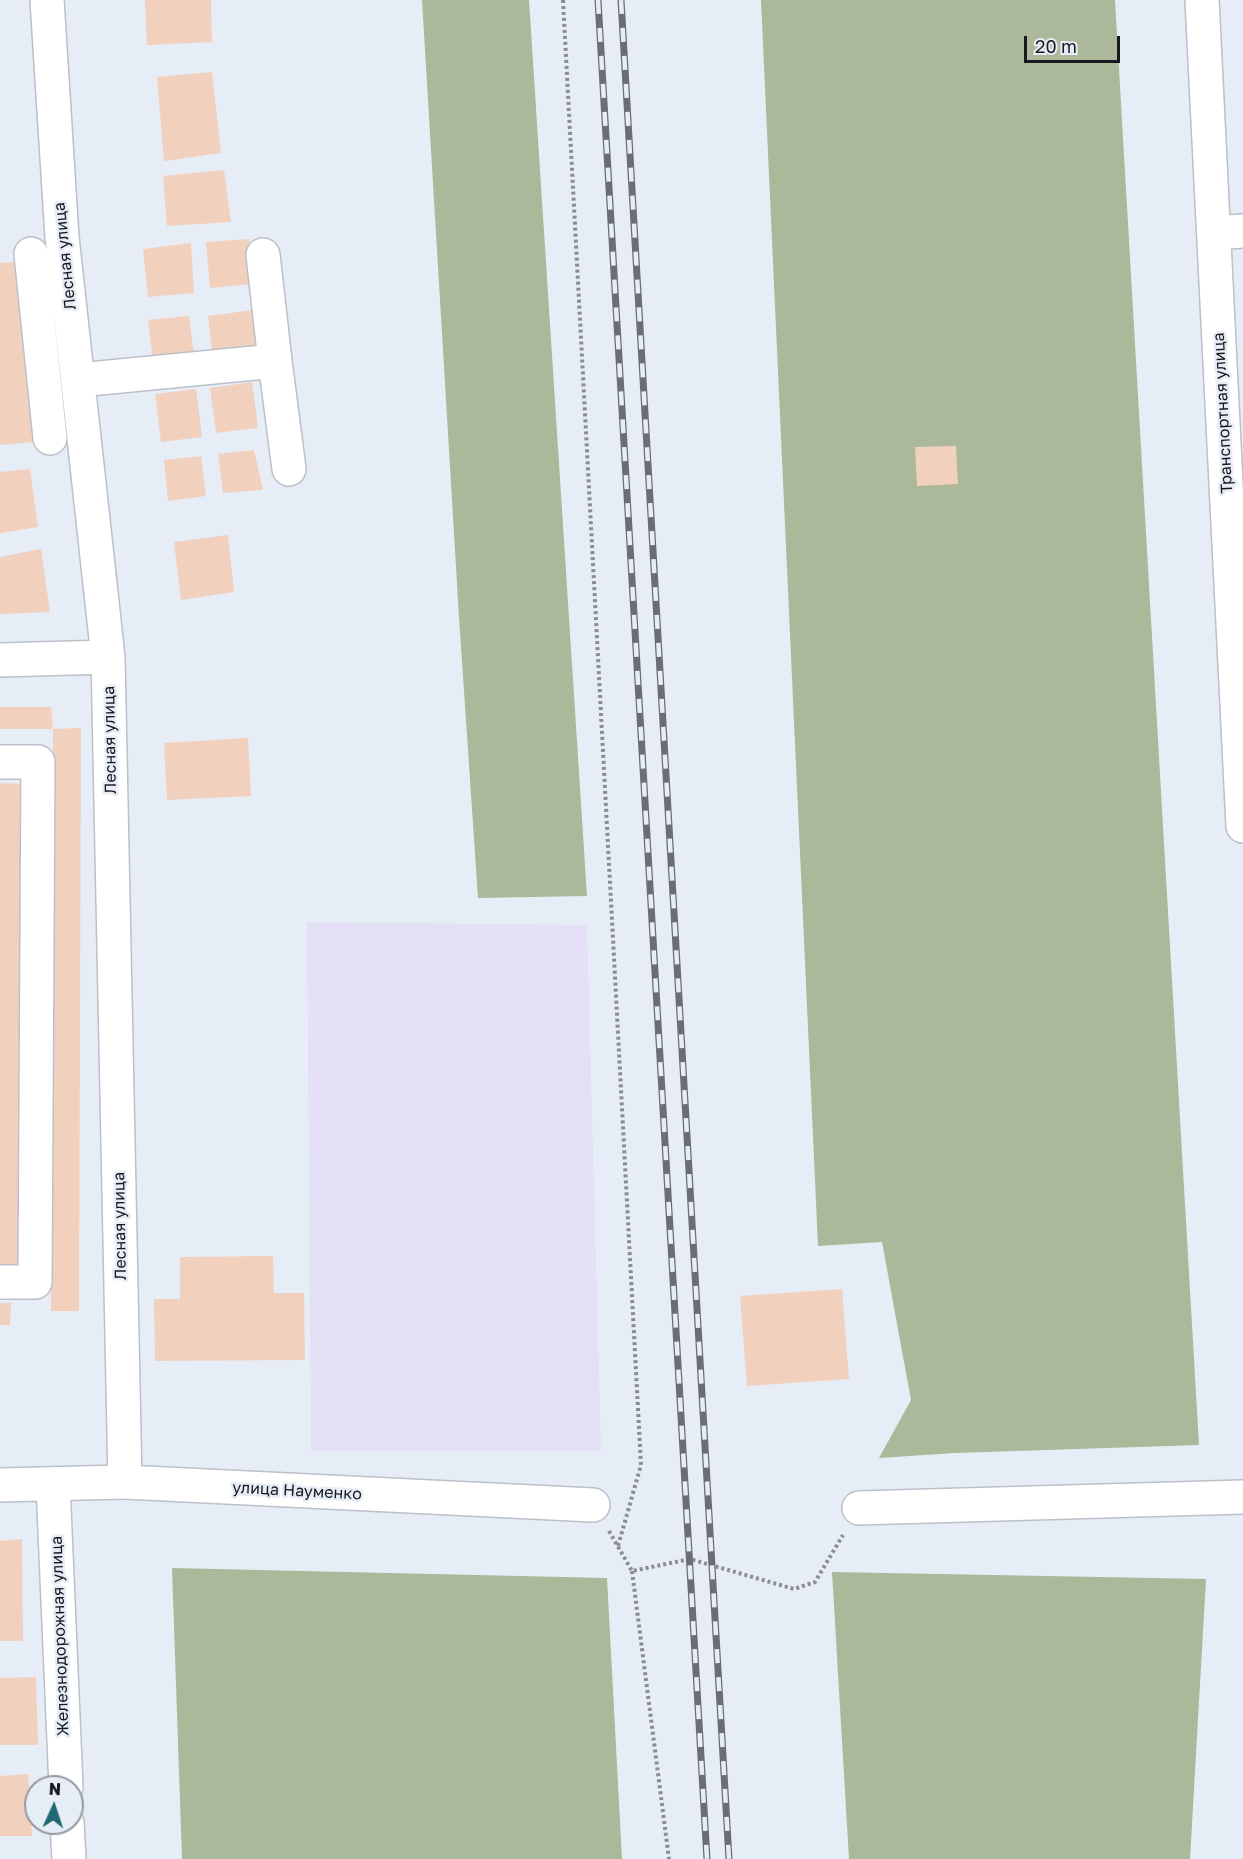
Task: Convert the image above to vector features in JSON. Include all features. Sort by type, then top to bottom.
[{"type":"street","name":"Лесная улица","points":[[47,0],[62,237],[108,657],[125,1482]]},
{"type":"street","name":"Транспортная улица","points":[[1202,0],[1229,232],[1243,826]]},
{"type":"street","points":[[263,255],[290,469]]},
{"type":"street","points":[[66,274],[33,265],[49,425],[79,383]]},
{"type":"street","points":[[38,316],[71,315]]},
{"type":"street","points":[[42,359],[79,383],[275,361]]},
{"type":"street","points":[[0,660],[108,657]]},
{"type":"street","points":[[0,762],[38,762],[35,1282],[0,1282]]},
{"type":"street","name":"улица Науменко","points":[[0,1485],[125,1482],[593,1505]]},
{"type":"street","name":"Железнодорожная улица","points":[[53,1484],[65,1775]]},
{"type":"street","points":[[859,1508],[1243,1497]]},
{"type":"street","points":[[68,1835],[69,1859]]},
{"type":"path","points":[[563,0],[641,1465],[618,1546]]},
{"type":"path","points":[[593,1505],[632,1570],[669,1859]]},
{"type":"path","points":[[632,1570],[690,1559],[795,1589],[815,1582],[859,1508]]},
{"type":"shaded area","points":[[307,922],[587,925],[601,1451],[311,1451]]},
{"type":"green space","points":[[422,0],[529,0],[587,896],[478,898]]},
{"type":"green space","points":[[761,0],[1115,0],[1199,1445],[955,1453],[879,1458],[911,1400],[882,1242],[818,1246]]},
{"type":"green space","points":[[172,1568],[607,1578],[622,1859],[182,1859]]},
{"type":"green space","points":[[832,1572],[1206,1579],[1190,1859],[849,1859]]},
{"type":"building","points":[[145,0],[211,0],[212,42],[147,45]]},
{"type":"building","points":[[212,72],[221,153],[164,161],[157,77]]},
{"type":"building","points":[[224,170],[231,222],[167,226],[163,176]]},
{"type":"building","points":[[249,239],[253,284],[210,288],[206,242]]},
{"type":"building","points":[[191,243],[194,293],[148,297],[143,249]]},
{"type":"building","points":[[29,261],[43,441],[0,445],[0,263]]},
{"type":"building","points":[[253,310],[258,348],[212,352],[208,316]]},
{"type":"building","points":[[189,316],[194,355],[153,362],[148,320]]},
{"type":"building","points":[[252,382],[258,428],[216,433],[210,388]]},
{"type":"building","points":[[196,389],[202,437],[161,442],[155,394]]},
{"type":"building","points":[[956,446],[958,484],[917,486],[915,447]]},
{"type":"building","points":[[254,450],[263,490],[223,493],[218,454]]},
{"type":"building","points":[[201,456],[206,496],[168,501],[164,460]]},
{"type":"building","points":[[30,469],[38,527],[0,533],[0,472]]},
{"type":"building","points":[[228,535],[234,592],[181,600],[174,542]]},
{"type":"building","points":[[41,549],[50,612],[0,614],[0,557]]},
{"type":"building","points":[[0,707],[51,707],[53,729],[0,729]]},
{"type":"building","points":[[81,728],[79,1311],[51,1311],[53,729]]},
{"type":"building","points":[[248,738],[251,796],[167,800],[164,743]]},
{"type":"building","points":[[0,783],[23,784],[18,1266],[0,1266]]},
{"type":"building","points":[[273,1256],[274,1293],[304,1293],[305,1360],[155,1361],[154,1299],[180,1299],[180,1257]]},
{"type":"building","points":[[842,1289],[849,1379],[747,1386],[740,1296]]},
{"type":"building","points":[[0,1303],[11,1303],[10,1325],[0,1325]]},
{"type":"building","points":[[22,1539],[23,1641],[0,1641],[0,1541]]},
{"type":"building","points":[[36,1677],[38,1745],[0,1745],[0,1678]]},
{"type":"building","points":[[28,1774],[24,1775],[24,1835],[32,1836],[0,1836],[0,1776]]},
{"type":"railway","points":[[598,0],[707,1859]]},
{"type":"railway","points":[[621,0],[729,1859]]}]
